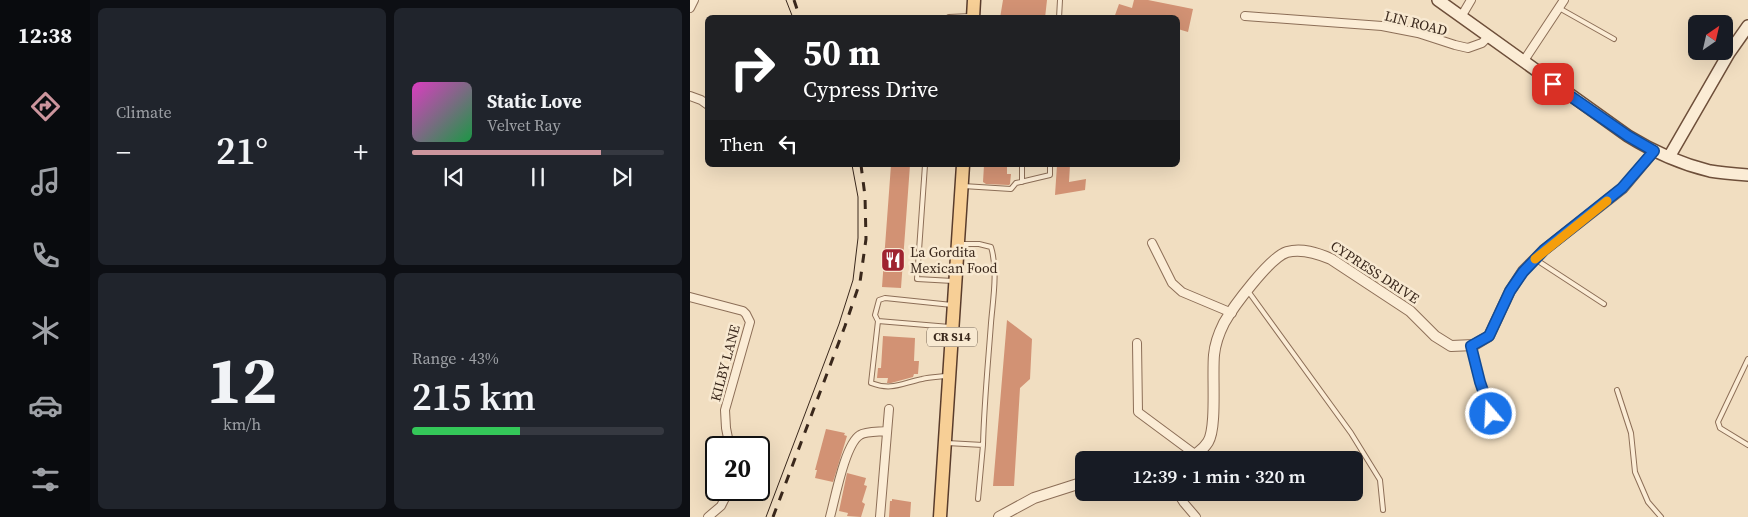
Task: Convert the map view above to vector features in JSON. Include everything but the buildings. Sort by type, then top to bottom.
[{"type":"main road","points":[[973,15],[974,0]]},
{"type":"main road","points":[[1438,0],[1628,136],[1654,151],[1710,171],[1748,175]]},
{"type":"main road","points":[[1669,157],[1729,53],[1748,26]]},
{"type":"main road","name":"CR S14","points":[[944,514],[945,443],[963,167]]},
{"type":"street","points":[[690,8],[694,0]]},
{"type":"street","points":[[1461,17],[1471,0]]},
{"type":"street","points":[[1523,62],[1564,0]]},
{"type":"street","name":"LIN ROAD","points":[[1245,16],[1382,26],[1418,33],[1468,48],[1482,43],[1488,37]]},
{"type":"street","points":[[690,96],[705,103]]},
{"type":"street","points":[[1471,346],[1489,336],[1510,291],[1535,259],[1622,188],[1654,151]]},
{"type":"street","points":[[1152,243],[1172,283],[1182,292],[1232,312]]},
{"type":"street","name":"CYPRESS DRIVE","points":[[1200,451],[1208,442],[1212,427],[1214,354],[1219,335],[1225,322],[1264,269],[1286,252],[1301,250],[1318,253],[1331,259],[1410,311],[1435,336],[1451,346],[1471,346]]},
{"type":"street","name":"KILBY LANE","points":[[690,297],[743,311],[750,322],[725,410],[728,436]]},
{"type":"street","points":[[1138,343],[1138,412],[1191,451]]},
{"type":"street","points":[[880,517],[889,409]]},
{"type":"street","points":[[830,517],[849,449],[861,434],[887,431]]},
{"type":"street","points":[[999,517],[1027,501],[1075,485]]},
{"type":"street","points":[[708,517],[721,506],[724,501]]},
{"type":"street","points":[[1183,501],[1196,517]]},
{"type":"lane","points":[[1058,15],[1060,0]]},
{"type":"lane","points":[[1560,8],[1614,39]]},
{"type":"lane","points":[[925,167],[917,279],[955,281]]},
{"type":"lane","points":[[1022,167],[1022,182]]},
{"type":"lane","points":[[962,186],[1011,188],[1016,183],[1050,175],[1050,167]]},
{"type":"lane","points":[[958,244],[979,244],[991,247],[994,255],[994,292],[978,499]]},
{"type":"lane","points":[[1535,259],[1604,304]]},
{"type":"lane","points":[[1248,291],[1351,433],[1380,480],[1383,510]]},
{"type":"lane","points":[[949,375],[922,379],[897,386],[882,387],[871,383],[878,321],[875,314],[879,300],[885,298],[954,305]]},
{"type":"lane","points":[[878,321],[952,327]]},
{"type":"lane","points":[[1471,346],[1480,382],[1494,423]]},
{"type":"lane","points":[[1748,359],[1718,422],[1720,428],[1748,445]]},
{"type":"lane","points":[[1617,390],[1631,433],[1635,472],[1648,502],[1661,517]]},
{"type":"lane","points":[[945,443],[983,445]]},
{"type":"tram line","points":[[786,0],[792,15]]},
{"type":"tram line","points":[[766,517],[839,324],[853,280],[858,238],[858,197],[852,167]]},
{"type":"railway","points":[[794,0],[799,15]]},
{"type":"railway","points":[[773,517],[860,282],[866,239],[865,196],[861,167]]},
{"type":"slow traffic","points":[[1535,259],[1607,201]]},
{"type":"place","name":"La Gordita Mexican Food","points":[[893,260]]},
{"type":"route","points":[[1491,414],[1473,359],[1471,346],[1489,336],[1510,291],[1523,272],[1544,250],[1622,188],[1638,172],[1654,151],[1628,136],[1553,84]]}]
